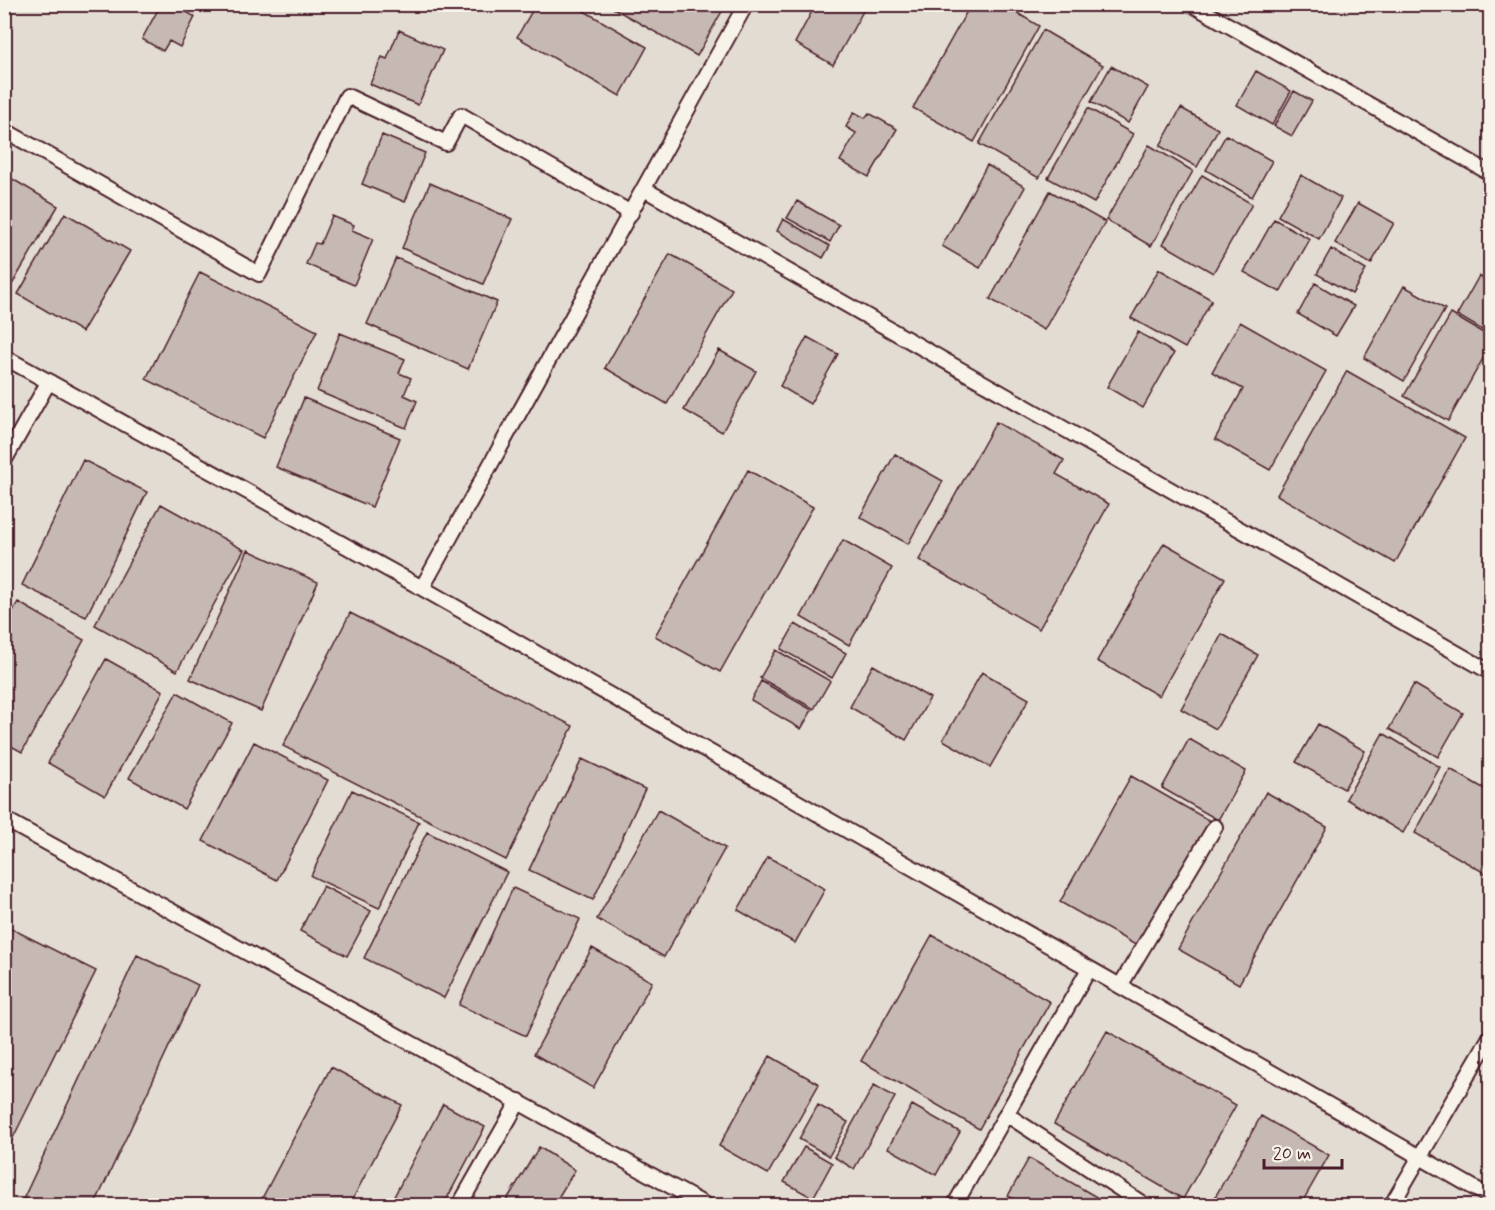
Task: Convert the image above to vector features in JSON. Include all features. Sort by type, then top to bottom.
[{"type":"lane","points":[[422,588],[746,4]]},
{"type":"lane","points":[[1191,4],[1491,173]]},
{"type":"lane","points":[[4,130],[259,274],[347,96],[446,143],[461,115],[631,213]]},
{"type":"lane","points":[[644,189],[1491,672]]},
{"type":"lane","points":[[4,357],[422,588],[1491,1197]]},
{"type":"lane","points":[[4,461],[48,381]]},
{"type":"lane","points":[[4,819],[707,1206]]},
{"type":"lane","points":[[1120,986],[1215,827]]},
{"type":"lane","points":[[954,1206],[1089,969]]},
{"type":"lane","points":[[1391,1206],[1491,1036]]},
{"type":"lane","points":[[459,1206],[519,1101]]},
{"type":"lane","points":[[1006,1114],[1146,1206]]},
{"type":"shaded area","points":[[5,5],[1490,5],[1490,1205],[5,1205]]},
{"type":"building","points":[[161,4],[189,4],[185,11],[195,17],[180,47],[169,41],[163,51],[142,39]]},
{"type":"building","points":[[402,4],[416,4],[413,10]]},
{"type":"building","points":[[536,4],[572,4],[647,47],[620,96],[517,37]]},
{"type":"building","points":[[606,4],[726,4],[697,56]]},
{"type":"building","points":[[816,4],[867,4],[833,65],[795,43]]},
{"type":"building","points":[[971,4],[1002,4],[1039,26],[974,142],[913,108]]},
{"type":"building","points":[[399,30],[443,50],[418,105],[370,84],[382,57],[387,59]]},
{"type":"building","points":[[1043,30],[1103,65],[1039,178],[979,144]]},
{"type":"building","points":[[1111,66],[1148,87],[1128,123],[1091,102]]},
{"type":"building","points":[[1256,71],[1291,91],[1272,125],[1237,105]]},
{"type":"building","points":[[1294,91],[1312,101],[1292,136],[1274,126]]},
{"type":"building","points":[[1088,108],[1133,134],[1094,203],[1048,178]]},
{"type":"building","points":[[1181,108],[1218,129],[1197,167],[1160,146]]},
{"type":"building","points":[[854,112],[865,118],[869,113],[897,129],[869,177],[840,161],[856,133],[846,127]]},
{"type":"building","points":[[382,135],[425,153],[405,202],[362,184]]},
{"type":"building","points":[[1226,135],[1272,161],[1252,197],[1206,170]]},
{"type":"building","points":[[1149,145],[1193,171],[1151,246],[1106,220]]},
{"type":"building","points":[[987,165],[1025,187],[980,268],[942,246]]},
{"type":"building","points":[[4,174],[58,206],[10,288],[4,285]]},
{"type":"building","points":[[1202,175],[1252,204],[1213,273],[1163,244]]},
{"type":"building","points":[[1301,175],[1341,198],[1319,239],[1278,216]]},
{"type":"building","points":[[430,183],[512,219],[483,284],[402,248]]},
{"type":"building","points":[[1050,191],[1105,222],[1044,330],[990,299]]},
{"type":"building","points":[[797,201],[839,225],[830,242],[787,218]]},
{"type":"building","points":[[1358,203],[1394,223],[1371,264],[1335,243]]},
{"type":"building","points":[[65,213],[130,251],[82,332],[18,294]]},
{"type":"building","points":[[332,216],[354,225],[352,230],[373,239],[354,285],[306,264],[315,243],[320,244]]},
{"type":"building","points":[[783,219],[830,246],[823,258],[777,231]]},
{"type":"building","points":[[1274,219],[1310,239],[1280,292],[1244,272]]},
{"type":"building","points":[[1331,249],[1366,270],[1352,294],[1317,274]]},
{"type":"building","points":[[670,254],[732,289],[667,404],[605,368]]},
{"type":"building","points":[[396,258],[497,302],[468,369],[367,324]]},
{"type":"building","points":[[1159,269],[1212,300],[1185,348],[1131,318]]},
{"type":"building","points":[[200,272],[317,331],[263,438],[146,379]]},
{"type":"building","points":[[1479,276],[1490,283],[1489,334],[1457,315]]},
{"type":"building","points":[[1315,283],[1354,306],[1336,336],[1298,314]]},
{"type":"building","points":[[1404,286],[1445,309],[1404,381],[1364,358]]},
{"type":"building","points":[[1451,314],[1490,337],[1490,346],[1448,421],[1404,396]]},
{"type":"building","points":[[1240,322],[1326,371],[1270,470],[1215,439],[1243,389],[1212,372]]},
{"type":"building","points":[[1138,332],[1174,353],[1143,408],[1107,387]]},
{"type":"building","points":[[340,333],[405,359],[399,373],[411,378],[404,395],[417,401],[406,428],[317,391]]},
{"type":"building","points":[[807,337],[838,354],[810,404],[780,386]]},
{"type":"building","points":[[719,350],[756,371],[722,432],[684,410]]},
{"type":"building","points":[[1347,371],[1465,438],[1395,563],[1277,495]]},
{"type":"building","points":[[304,398],[400,438],[372,507],[276,467]]},
{"type":"building","points":[[1490,406],[1490,422],[1484,418]]},
{"type":"building","points":[[996,422],[1064,460],[1056,474],[1109,504],[1039,629],[919,560]]},
{"type":"building","points":[[895,454],[943,481],[908,544],[860,517]]},
{"type":"building","points":[[83,460],[147,492],[86,617],[22,585]]},
{"type":"building","points":[[748,470],[813,507],[720,672],[655,636]]},
{"type":"building","points":[[161,504],[244,550],[177,671],[95,625]]},
{"type":"building","points":[[843,540],[892,568],[849,645],[801,617]]},
{"type":"building","points":[[1164,543],[1225,578],[1159,696],[1097,661]]},
{"type":"building","points":[[248,550],[318,582],[261,711],[190,679]]},
{"type":"building","points":[[18,602],[84,640],[22,752],[4,742],[4,626]]},
{"type":"building","points":[[350,613],[573,726],[506,860],[283,746]]},
{"type":"building","points":[[795,624],[846,653],[832,678],[781,649]]},
{"type":"building","points":[[1222,634],[1258,655],[1216,729],[1181,709]]},
{"type":"building","points":[[776,650],[830,681],[814,709],[760,678]]},
{"type":"building","points":[[106,659],[163,691],[105,796],[48,763]]},
{"type":"building","points":[[873,665],[930,698],[906,740],[850,707]]},
{"type":"building","points":[[982,672],[1029,699],[990,767],[943,740]]},
{"type":"building","points":[[761,681],[812,710],[801,729],[751,700]]},
{"type":"building","points":[[1414,684],[1463,713],[1438,757],[1389,729]]},
{"type":"building","points":[[177,692],[232,723],[184,809],[129,778]]},
{"type":"building","points":[[1318,724],[1365,751],[1344,789],[1296,762]]},
{"type":"building","points":[[1383,733],[1440,767],[1403,833],[1346,799]]},
{"type":"building","points":[[1189,739],[1246,771],[1218,820],[1162,788]]},
{"type":"building","points":[[254,742],[328,780],[277,880],[203,841]]},
{"type":"building","points":[[582,759],[645,789],[593,900],[529,870]]},
{"type":"building","points":[[1450,769],[1490,792],[1490,876],[1415,833]]},
{"type":"building","points":[[1131,776],[1210,821],[1139,947],[1060,902]]},
{"type":"building","points":[[352,790],[419,822],[379,908],[311,876]]},
{"type":"building","points":[[1266,792],[1327,827],[1239,984],[1178,949]]},
{"type":"building","points":[[658,810],[725,848],[664,957],[597,919]]},
{"type":"building","points":[[427,832],[507,872],[444,998],[364,958]]},
{"type":"building","points":[[768,857],[825,889],[795,943],[738,910]]},
{"type":"building","points":[[323,886],[371,911],[347,956],[300,931]]},
{"type":"building","points":[[513,888],[580,919],[526,1036],[459,1005]]},
{"type":"building","points":[[4,925],[96,971],[4,1156]]},
{"type":"building","points":[[932,935],[1050,1002],[979,1129],[861,1061]]},
{"type":"building","points":[[592,948],[652,982],[593,1088],[534,1054]]},
{"type":"building","points":[[137,955],[198,985],[94,1206],[20,1206]]},
{"type":"building","points":[[1107,1031],[1236,1105],[1183,1199],[1054,1124]]},
{"type":"building","points":[[770,1056],[819,1084],[768,1174],[719,1146]]},
{"type":"building","points":[[331,1067],[402,1105],[349,1206],[258,1206]]},
{"type":"building","points":[[874,1085],[895,1097],[854,1169],[834,1157]]},
{"type":"building","points":[[443,1104],[485,1127],[443,1206],[389,1206]]},
{"type":"building","points":[[818,1105],[848,1122],[829,1156],[799,1139]]},
{"type":"building","points":[[912,1105],[960,1132],[936,1175],[888,1148]]},
{"type":"building","points":[[1261,1116],[1329,1155],[1300,1206],[1210,1206]]},
{"type":"building","points":[[539,1147],[575,1170],[553,1206],[503,1206]]},
{"type":"building","points":[[804,1147],[832,1163],[813,1198],[784,1182]]},
{"type":"building","points":[[1029,1158],[1112,1206],[1025,1206],[1008,1196]]}]
